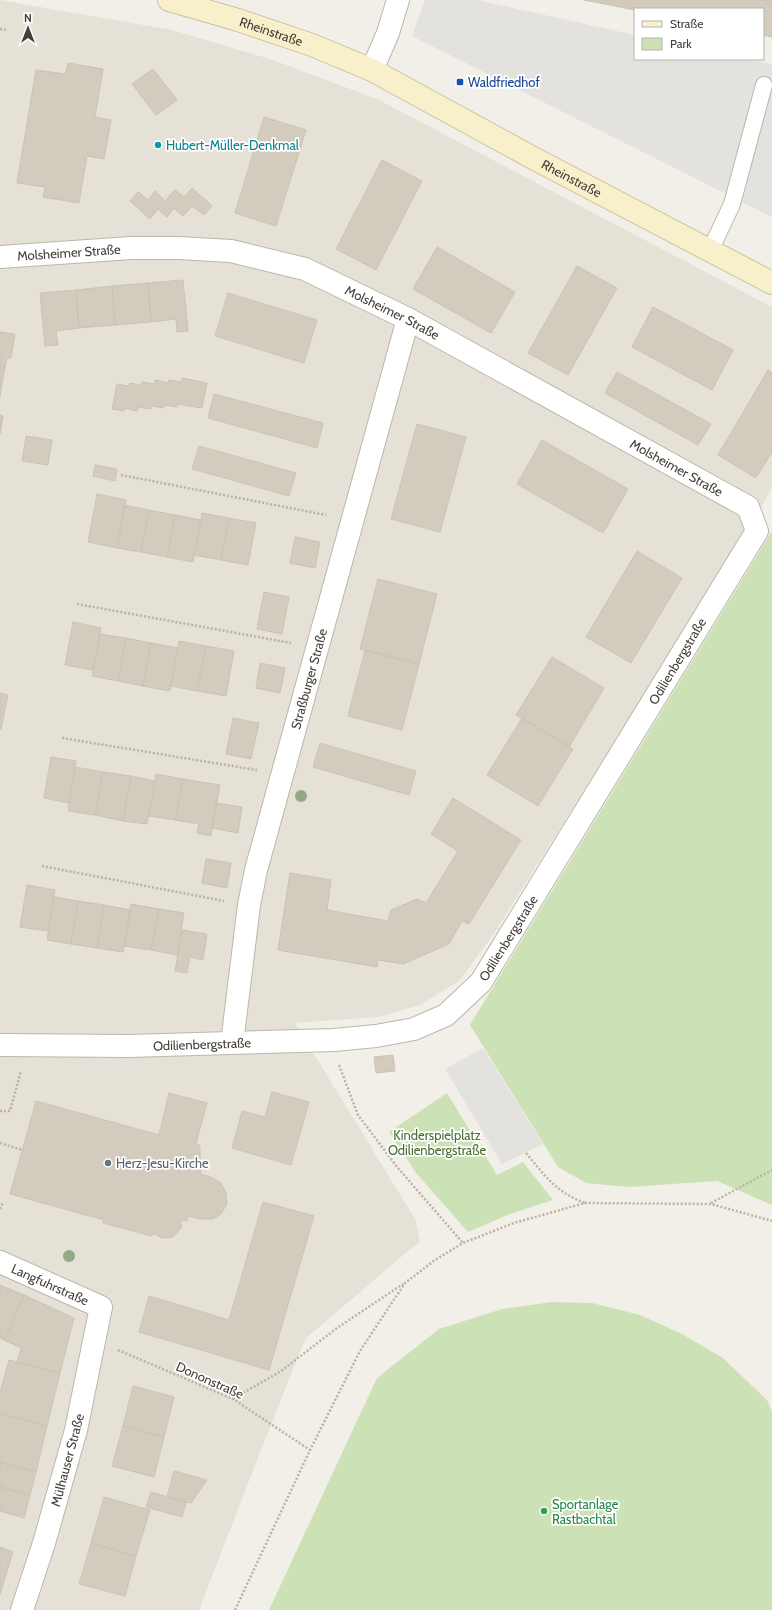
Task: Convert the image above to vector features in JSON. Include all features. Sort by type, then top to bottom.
[{"type":"street","name":"Rheinstraße","points":[[168,0],[238,20],[312,45],[372,70],[535,159],[772,283]]},
{"type":"street","points":[[372,70],[388,33],[398,0]]},
{"type":"street","name":"Molsheimer Straße","points":[[0,257],[131,248],[178,248],[231,251],[305,269],[408,319],[748,507]]},
{"type":"street","name":"Straßburger Straße","points":[[232,1043],[256,870],[408,319]]},
{"type":"street","name":"Odilienbergstraße","points":[[0,1045],[129,1046],[334,1040],[376,1036],[414,1029],[446,1015],[481,982],[757,531],[748,507]]},
{"type":"street","name":"Langfuhrstraße","points":[[0,1262],[101,1307]]},
{"type":"street","name":"Mülhauser Straße","points":[[22,1610],[44,1543],[76,1430],[101,1307]]},
{"type":"lane","points":[[710,251],[732,204],[764,85]]},
{"type":"path","points":[[0,29],[7,30]]},
{"type":"path","points":[[121,475],[352,520]]},
{"type":"path","points":[[77,604],[317,648]]},
{"type":"path","points":[[62,738],[282,774]]},
{"type":"path","points":[[42,866],[250,905]]},
{"type":"path","points":[[334,1040],[341,1074],[358,1115],[397,1167],[463,1243]]},
{"type":"path","points":[[0,1111],[10,1111],[21,1072]]},
{"type":"path","points":[[0,1143],[22,1150]]},
{"type":"path","points":[[526,1153],[551,1183],[570,1197],[586,1203]]},
{"type":"path","points":[[711,1204],[772,1170]]},
{"type":"path","points":[[0,1209],[3,1202]]},
{"type":"path","points":[[233,1399],[281,1371],[337,1328],[405,1283],[435,1260],[463,1243],[514,1223],[586,1203],[711,1204],[772,1221]]},
{"type":"path","points":[[235,1610],[310,1450],[360,1350],[405,1283]]},
{"type":"path","name":"Dononstraße","points":[[95,1342],[233,1399],[310,1450]]},
{"type":"shaded area","points":[[0,0],[172,30],[273,60],[377,99],[772,307],[772,488],[745,535],[493,935],[459,981],[420,1005],[378,1017],[295,1023],[415,1219],[420,1241],[305,1339],[199,1610],[0,1610]]},
{"type":"shaded area","points":[[425,0],[477,0],[634,35],[634,60],[752,60],[772,64],[772,217],[412,36]]},
{"type":"shaded area","points":[[483,1048],[543,1144],[502,1164],[445,1069]]},
{"type":"green space","points":[[772,531],[772,1205],[717,1181],[628,1187],[586,1183],[558,1167],[470,1025]]},
{"type":"green space","name":"Kinderspielplatz Odilienbergstraße","points":[[447,1093],[497,1175],[523,1162],[553,1200],[510,1214],[468,1232],[416,1173],[389,1132]]},
{"type":"green space","name":"Sportanlage Rastbachtal","points":[[552,1302],[592,1303],[640,1315],[682,1334],[723,1358],[767,1400],[772,1412],[772,1610],[269,1610],[377,1378],[439,1329],[502,1309]]},
{"type":"building","points":[[584,0],[772,0],[772,37],[764,35],[764,8],[634,8],[634,10]]},
{"type":"building","points":[[68,63],[103,69],[95,117],[111,120],[104,159],[87,156],[79,203],[43,197],[45,187],[17,183],[36,70],[66,74]]},
{"type":"building","points":[[153,69],[177,100],[156,115],[132,84]]},
{"type":"building","points":[[264,117],[306,130],[276,226],[235,213]]},
{"type":"building","points":[[382,160],[422,181],[376,270],[336,249]]},
{"type":"building","points":[[192,188],[212,206],[204,215],[192,206],[183,216],[174,208],[167,217],[158,209],[150,219],[130,201],[138,192],[148,200],[155,191],[165,201],[175,190],[184,197]]},
{"type":"building","points":[[437,247],[515,292],[491,333],[413,289]]},
{"type":"building","points":[[577,266],[617,288],[568,375],[528,353]]},
{"type":"building","points":[[183,280],[188,331],[177,332],[176,319],[151,322],[148,283]]},
{"type":"building","points":[[148,283],[151,322],[115,325],[112,286]]},
{"type":"building","points":[[112,286],[115,325],[79,328],[76,290]]},
{"type":"building","points":[[76,290],[79,328],[56,331],[58,345],[45,346],[40,293]]},
{"type":"building","points":[[228,293],[317,320],[304,363],[215,336]]},
{"type":"building","points":[[653,307],[733,350],[712,390],[632,347]]},
{"type":"building","points":[[0,332],[15,334],[11,358],[7,358],[5,367],[0,366]]},
{"type":"building","points":[[0,366],[5,367],[0,396]]},
{"type":"building","points":[[768,370],[772,373],[772,452],[756,478],[718,455]]},
{"type":"building","points":[[617,372],[711,424],[698,445],[605,393]]},
{"type":"building","points":[[182,378],[207,383],[202,408],[177,404],[177,407],[164,405],[164,408],[151,406],[151,409],[138,407],[137,411],[125,408],[124,411],[112,409],[117,384],[129,386],[130,383],[141,385],[142,382],[155,384],[155,380],[168,383],[169,380],[181,382]]},
{"type":"building","points":[[214,394],[323,423],[317,448],[208,418]]},
{"type":"building","points":[[0,415],[3,416],[0,434]]},
{"type":"building","points":[[417,424],[466,437],[440,532],[391,519]]},
{"type":"building","points":[[26,436],[52,440],[48,465],[22,461]]},
{"type":"building","points":[[542,440],[628,489],[603,533],[517,484]]},
{"type":"building","points":[[199,446],[296,473],[289,496],[192,469]]},
{"type":"building","points":[[95,465],[117,469],[115,481],[93,476]]},
{"type":"building","points":[[97,494],[126,500],[117,548],[88,542]]},
{"type":"building","points":[[124,505],[149,510],[141,552],[117,548]]},
{"type":"building","points":[[149,510],[175,515],[167,557],[141,552]]},
{"type":"building","points":[[202,513],[229,518],[221,560],[194,555]]},
{"type":"building","points":[[175,515],[201,520],[193,562],[167,557]]},
{"type":"building","points":[[229,518],[256,523],[248,565],[221,560]]},
{"type":"building","points":[[295,537],[320,542],[315,568],[290,563]]},
{"type":"building","points":[[637,551],[682,578],[631,663],[586,637]]},
{"type":"building","points":[[378,579],[437,594],[419,664],[360,649]]},
{"type":"building","points":[[264,592],[289,597],[282,634],[257,629]]},
{"type":"building","points":[[73,622],[101,628],[93,670],[65,665]]},
{"type":"building","points":[[100,634],[126,638],[118,681],[92,676]]},
{"type":"building","points":[[126,638],[151,643],[143,686],[118,681]]},
{"type":"building","points":[[179,641],[206,646],[197,691],[171,686]]},
{"type":"building","points":[[151,643],[178,648],[170,691],[143,686]]},
{"type":"building","points":[[206,646],[234,651],[226,696],[197,691]]},
{"type":"building","points":[[365,650],[419,664],[402,730],[348,716]]},
{"type":"building","points":[[552,657],[604,688],[569,747],[516,715]]},
{"type":"building","points":[[260,663],[285,668],[280,693],[256,688]]},
{"type":"building","points":[[0,693],[8,695],[1,729],[0,729]]},
{"type":"building","points":[[233,718],[259,723],[251,759],[226,754]]},
{"type":"building","points":[[522,718],[573,749],[538,806],[487,775]]},
{"type":"building","points":[[320,743],[416,771],[409,795],[313,767]]},
{"type":"building","points":[[51,757],[76,761],[69,803],[44,798]]},
{"type":"building","points":[[75,767],[103,772],[95,815],[68,811]]},
{"type":"building","points":[[103,772],[131,776],[123,821],[95,815]]},
{"type":"building","points":[[156,774],[183,779],[175,820],[149,816]]},
{"type":"building","points":[[131,776],[155,781],[147,824],[123,821]]},
{"type":"building","points":[[183,779],[220,785],[211,836],[197,833],[199,824],[175,820]]},
{"type":"building","points":[[453,798],[521,840],[469,924],[462,921],[449,944],[403,964],[378,960],[377,967],[278,950],[290,873],[331,880],[327,910],[388,921],[391,910],[417,899],[426,903],[458,851],[431,834]]},
{"type":"building","points":[[216,803],[242,807],[238,833],[212,828]]},
{"type":"building","points":[[206,859],[231,863],[227,888],[202,883]]},
{"type":"building","points":[[27,885],[55,890],[48,931],[20,927]]},
{"type":"building","points":[[54,897],[78,901],[71,944],[47,940]]},
{"type":"building","points":[[78,901],[104,905],[97,948],[71,944]]},
{"type":"building","points":[[131,904],[159,909],[151,950],[124,946]]},
{"type":"building","points":[[104,905],[131,910],[123,952],[97,948]]},
{"type":"building","points":[[159,909],[184,913],[177,955],[151,950]]},
{"type":"building","points":[[182,930],[207,934],[203,960],[190,957],[187,973],[175,971]]},
{"type":"building","points":[[393,1055],[395,1071],[376,1073],[374,1057]]},
{"type":"building","points":[[272,1092],[309,1102],[291,1165],[232,1148],[242,1111],[265,1117]]},
{"type":"building","name":"Herz-Jesu-Kirche","points":[[169,1093],[207,1103],[196,1143],[200,1146],[200,1161],[194,1166],[202,1168],[200,1174],[211,1177],[221,1183],[226,1193],[227,1204],[221,1214],[213,1219],[201,1219],[188,1216],[187,1221],[181,1220],[181,1228],[173,1237],[162,1238],[153,1233],[152,1236],[103,1223],[104,1220],[10,1194],[36,1101],[159,1135]]},
{"type":"building","points":[[263,1202],[314,1216],[269,1370],[139,1332],[149,1296],[229,1320]]},
{"type":"building","points":[[0,1285],[24,1295],[4,1340],[0,1338]]},
{"type":"building","points":[[24,1295],[74,1318],[60,1373],[17,1362],[21,1348],[4,1340]]},
{"type":"building","points":[[9,1360],[60,1373],[47,1426],[0,1413],[0,1393]]},
{"type":"building","points":[[133,1386],[174,1397],[164,1437],[123,1426]]},
{"type":"building","points":[[0,1413],[47,1426],[36,1472],[0,1462]]},
{"type":"building","points":[[123,1426],[164,1437],[154,1477],[112,1466]]},
{"type":"building","points":[[0,1462],[36,1472],[30,1495],[0,1487]]},
{"type":"building","points":[[174,1471],[207,1480],[191,1503],[167,1497]]},
{"type":"building","points":[[0,1487],[30,1495],[24,1518],[0,1511]]},
{"type":"building","points":[[151,1492],[186,1502],[182,1517],[146,1507]]},
{"type":"building","points":[[104,1497],[150,1510],[136,1556],[91,1543]]},
{"type":"building","points":[[91,1543],[136,1556],[125,1596],[79,1584]]},
{"type":"building","points":[[0,1547],[13,1552],[0,1594]]},
{"type":"place","name":"Waldfriedhof","points":[[460,82]]},
{"type":"place","name":"Hubert-Müller-Denkmal","points":[[158,145]]},
{"type":"place","name":"Herz-Jesu-Kirche","points":[[108,1163]]},
{"type":"place","name":"Sportanlage Rastbachtal","points":[[544,1511]]}]
